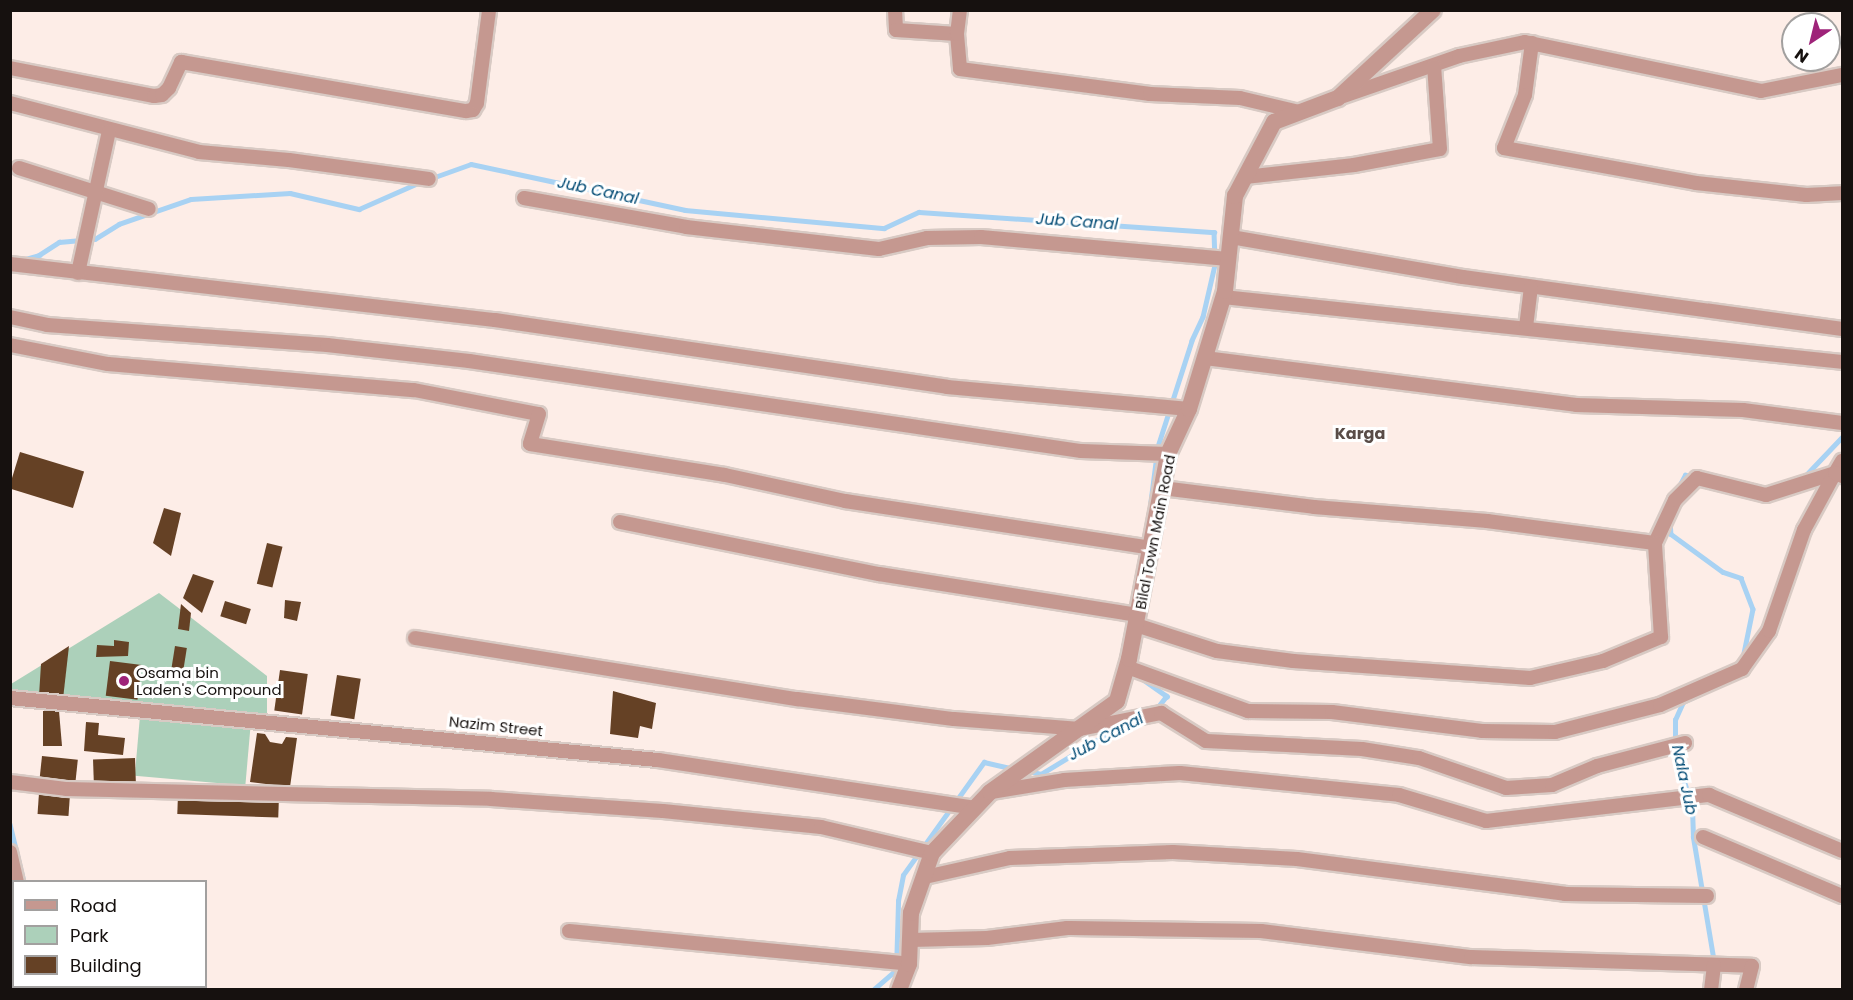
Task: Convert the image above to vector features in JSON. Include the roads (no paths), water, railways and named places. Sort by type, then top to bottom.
[{"type":"street","points":[[10,68],[154,96],[162,95],[169,88],[181,62],[466,111],[473,110],[477,103],[489,10]]},
{"type":"street","points":[[895,10],[896,30],[957,34]]},
{"type":"street","points":[[960,10],[957,34],[960,69],[1150,94],[1240,98],[1299,112]]},
{"type":"street","name":"Bilal Town Main Road","points":[[899,990],[909,964],[911,913],[932,853],[990,792],[1117,701],[1137,620],[1168,454],[1189,409],[1223,297],[1235,196],[1274,122],[1338,98],[1433,10]]},
{"type":"street","points":[[1338,98],[1459,56],[1532,43],[1761,91],[1842,75]]},
{"type":"street","points":[[1532,43],[1525,95],[1504,148],[1696,183],[1806,195],[1842,193]]},
{"type":"street","points":[[1245,177],[1354,165],[1440,149],[1434,66]]},
{"type":"street","points":[[10,103],[109,131],[199,152],[429,179]]},
{"type":"street","points":[[78,273],[109,131]]},
{"type":"street","points":[[19,168],[149,209]]},
{"type":"street","points":[[524,198],[686,227],[879,249],[927,238],[981,237],[1228,259]]},
{"type":"street","points":[[1231,237],[1532,287],[1842,328]]},
{"type":"street","points":[[10,264],[495,320],[947,387],[1189,409]]},
{"type":"street","points":[[1526,327],[1532,287]]},
{"type":"street","points":[[1223,297],[1526,327],[1842,362]]},
{"type":"street","points":[[10,317],[47,326],[327,345],[469,361],[1081,451],[1168,454]]},
{"type":"street","points":[[10,345],[108,364],[414,390],[539,414],[530,444],[725,475],[856,503],[1151,548]]},
{"type":"street","points":[[1204,358],[1576,405],[1743,410],[1842,423]]},
{"type":"street","points":[[620,522],[879,574],[1137,620],[1217,651],[1411,672],[1530,678],[1603,661],[1660,637],[1655,543],[1676,500],[1697,478],[1766,495],[1840,470]]},
{"type":"street","points":[[1127,667],[1248,711],[1332,711],[1482,731],[1555,732],[1660,705],[1742,669],[1768,631],[1804,530],[1840,470]]},
{"type":"street","points":[[1162,488],[1314,507],[1486,521],[1655,543]]},
{"type":"street","points":[[415,638],[797,699],[954,719],[1080,729],[1161,713],[1206,741],[1362,749],[1419,758],[1506,788],[1552,785],[1597,766],[1685,743]]},
{"type":"street","name":"Nazim Street","points":[[10,698],[634,758],[975,808]]},
{"type":"street","points":[[990,792],[1064,780],[1180,773],[1399,795],[1486,821],[1709,795],[1842,851]]},
{"type":"street","points":[[10,782],[66,789],[491,799],[663,811],[821,827],[932,853]]},
{"type":"street","points":[[1703,837],[1842,896]]},
{"type":"street","points":[[10,852],[17,880]]},
{"type":"street","points":[[925,877],[1010,858],[1173,852],[1296,860],[1565,894],[1707,896]]},
{"type":"street","points":[[911,940],[987,938],[1067,928],[1261,932],[1471,957],[1752,966],[1746,990]]},
{"type":"street","points":[[569,931],[909,964]]},
{"type":"street","points":[[1711,990],[1714,965]]},
{"type":"waterway","name":"Jub Canal","points":[[432,178],[471,164],[685,210],[884,228],[919,212],[1214,232],[1215,265],[1203,317],[1192,341],[1158,447],[1151,502]]},
{"type":"waterway","name":"Jub Canal","points":[[22,260],[39,255],[59,242],[95,239],[119,224],[191,199],[290,193],[359,209],[418,183]]},
{"type":"waterway","name":"Nala Jub","points":[[1803,478],[1842,437]]},
{"type":"waterway","name":"Nala Jub","points":[[1677,490],[1685,475],[1695,476]]},
{"type":"waterway","name":"Nala Jub","points":[[1670,521],[1671,534],[1723,572],[1741,578],[1753,609],[1743,658]]},
{"type":"waterway","name":"Jub Canal","points":[[1141,678],[1167,696],[1156,710]]},
{"type":"waterway","name":"Nala Jub","points":[[1714,963],[1693,837],[1692,807],[1675,753],[1675,720],[1683,702],[1726,682]]},
{"type":"waterway","name":"Jub Canal","points":[[1029,771],[1041,774],[1118,727]]},
{"type":"waterway","name":"Jub Canal","points":[[873,990],[896,970],[898,901],[903,875],[984,762],[1015,769]]},
{"type":"waterway","points":[[10,824],[24,880]]},
{"type":"place","name":"Osama bin Laden's Compound","points":[[124,681]]},
{"type":"district","name":"Karga","points":[[1360,434]]}]
